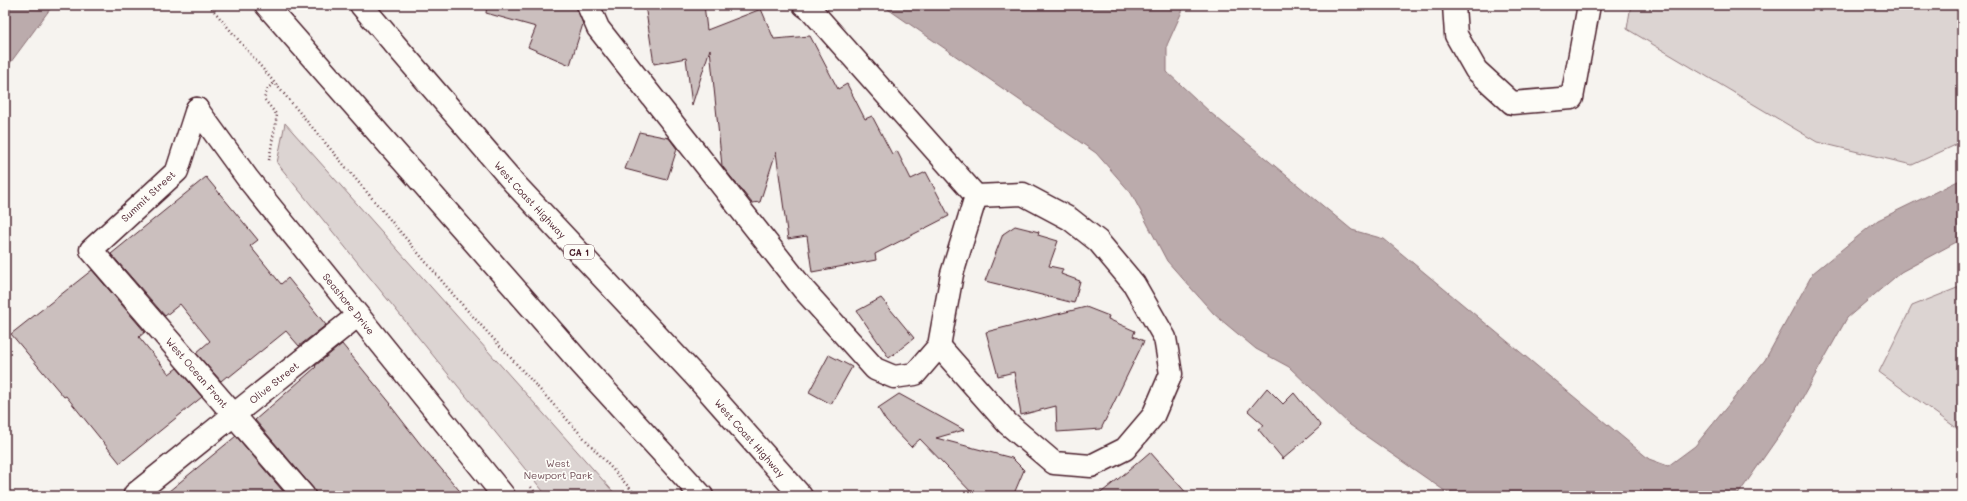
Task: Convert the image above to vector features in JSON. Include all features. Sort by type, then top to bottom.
[{"type":"main road","points":[[266,5],[577,359],[702,496]]},
{"type":"main road","name":"West Coast Highway","points":[[361,5],[515,184],[696,377],[801,496]]},
{"type":"main road","points":[[588,5],[598,28],[799,284],[876,369],[894,377],[915,374],[939,346],[952,274],[976,196]]},
{"type":"main road","points":[[804,5],[812,11],[976,196]]},
{"type":"main road","points":[[1454,5],[1456,35],[1476,70],[1512,103],[1572,98],[1589,5]]},
{"type":"main road","name":"Summit Street","points":[[91,250],[177,171],[197,109]]},
{"type":"main road","name":"Seashore Drive","points":[[197,109],[248,179],[357,316],[504,496]]},
{"type":"main road","points":[[939,346],[1007,423],[1054,463],[1091,466],[1125,449],[1153,416],[1171,374],[1165,338],[1134,284],[1098,241],[1070,219],[1023,194],[976,196]]},
{"type":"main road","name":"West Ocean Front","points":[[91,250],[232,416],[304,496]]},
{"type":"main road","name":"Olive Street","points":[[135,494],[357,316]]},
{"type":"path","points":[[209,5],[457,299],[637,496]]},
{"type":"path","points":[[269,162],[278,115],[264,99],[268,88],[274,83]]},
{"type":"green space","points":[[1631,5],[1962,5],[1962,142],[1912,165],[1817,142],[1627,29]]},
{"type":"green space","name":"West Newport Park","points":[[285,123],[617,496],[547,496],[277,163]]},
{"type":"green space","points":[[1962,286],[1962,432],[1879,372],[1912,306]]},
{"type":"shaded area","points":[[5,5],[53,5],[5,70]]},
{"type":"shaded area","points":[[882,5],[1185,5],[1167,45],[1167,72],[1211,113],[1352,230],[1384,239],[1649,459],[1668,466],[1695,446],[1765,360],[1813,273],[1878,220],[1962,179],[1962,239],[1901,272],[1847,318],[1790,420],[1737,496],[1452,496],[1350,425],[1289,367],[1256,349],[1214,314],[1167,261],[1131,193],[1096,153]]},
{"type":"building","points":[[487,5],[576,5],[583,24],[570,65],[528,47],[536,27],[486,13]]},
{"type":"building","points":[[645,5],[704,5],[707,30],[761,9],[774,39],[810,36],[838,89],[847,84],[865,119],[872,116],[892,154],[897,151],[911,179],[926,172],[949,216],[875,254],[876,260],[812,272],[807,236],[788,239],[776,152],[760,202],[752,203],[722,166],[710,49],[692,105],[686,58],[654,64]]},
{"type":"building","points":[[639,132],[669,138],[677,149],[667,180],[625,169]]},
{"type":"building","points":[[206,177],[258,240],[250,246],[281,284],[288,278],[326,325],[299,346],[286,331],[229,377],[227,376],[221,381],[196,353],[210,341],[180,304],[165,316],[111,254]]},
{"type":"building","points":[[1015,226],[1039,232],[1038,235],[1058,241],[1049,266],[1063,269],[1061,274],[1080,281],[1074,303],[985,281],[1003,234]]},
{"type":"building","points":[[92,270],[145,332],[139,337],[169,374],[177,368],[202,397],[120,463],[66,396],[64,397],[11,334]]},
{"type":"building","points":[[881,298],[914,338],[889,358],[857,311]]},
{"type":"building","points":[[1086,307],[1109,316],[1108,319],[1135,331],[1133,336],[1144,341],[1101,429],[1057,432],[1056,406],[1021,415],[1014,372],[998,376],[986,332]]},
{"type":"building","points":[[342,344],[391,404],[390,405],[421,445],[464,496],[316,496],[313,488],[255,420]]},
{"type":"building","points":[[829,355],[852,367],[831,404],[809,392]]},
{"type":"building","points":[[1267,388],[1283,404],[1294,393],[1321,426],[1283,459],[1258,429],[1264,425],[1248,411]]},
{"type":"building","points":[[899,394],[964,430],[936,438],[1012,458],[1024,470],[1013,496],[975,496],[920,439],[911,447],[886,421],[878,408]]},
{"type":"building","points":[[236,436],[287,496],[163,496]]},
{"type":"building","points":[[1150,452],[1189,496],[1097,496],[1128,471]]}]
